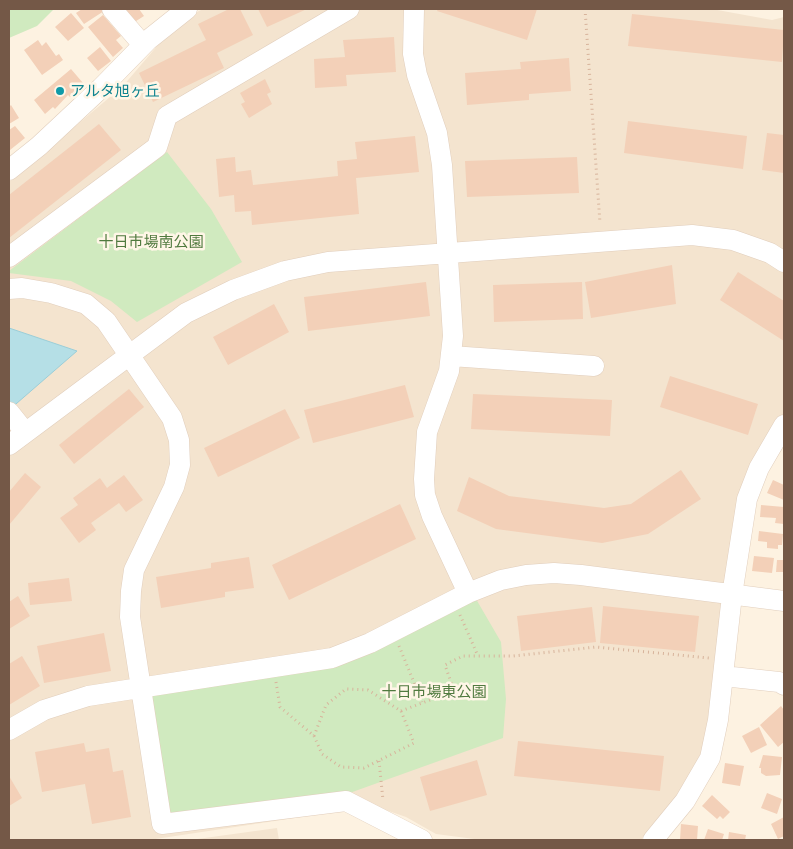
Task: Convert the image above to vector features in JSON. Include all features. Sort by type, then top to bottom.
[{"type":"street","points":[[112,9],[143,45]]},
{"type":"street","points":[[9,170],[46,140],[143,45],[188,9]]},
{"type":"street","points":[[9,257],[157,147],[168,116],[349,9]]},
{"type":"street","points":[[414,9],[413,54],[417,75],[437,133],[442,165],[453,336],[449,371],[427,432],[424,479],[426,496],[432,516],[461,597]]},
{"type":"street","points":[[9,445],[186,312],[233,290],[285,271],[328,262],[692,234],[733,240],[770,253],[784,262]]},
{"type":"street","points":[[9,289],[22,288],[50,292],[86,304],[106,321],[172,418],[179,440],[180,465],[174,487],[134,570],[130,617],[162,824],[346,801],[422,840]]},
{"type":"street","points":[[451,356],[594,366]]},
{"type":"street","points":[[9,412],[25,432]]},
{"type":"street","points":[[653,840],[685,801],[710,758],[718,720],[732,595],[747,500],[759,468],[784,425]]},
{"type":"street","points":[[9,730],[44,710],[88,696],[332,658],[501,580],[554,573],[784,601]]},
{"type":"street","points":[[724,668],[779,682],[784,685]]},
{"type":"path","points":[[585,9],[600,223]]},
{"type":"path","points":[[461,597],[478,656]]},
{"type":"path","points":[[393,631],[422,702]]},
{"type":"path","points":[[401,711],[454,691],[445,665],[463,656],[513,656],[596,647],[724,668]]},
{"type":"path","points":[[274,666],[280,707],[314,736],[322,754],[341,767],[364,768],[414,742],[401,711],[368,690],[346,689],[326,705],[314,736]]},
{"type":"path","points":[[379,761],[384,797],[380,819]]},
{"type":"shaded area","points":[[203,9],[712,9],[772,20],[784,17],[784,414],[745,482],[713,711],[702,752],[670,807],[641,840],[482,840],[436,834],[406,817],[374,806],[149,840],[9,840],[9,182],[123,86],[158,45],[193,14]]},
{"type":"shaded area","points":[[277,828],[279,840],[190,840]]},
{"type":"green space","points":[[9,9],[54,9],[37,26],[9,38]]},
{"type":"green space","name":"十日市場南公園","points":[[167,152],[211,209],[242,262],[137,322],[111,301],[71,281],[9,273],[9,271]]},
{"type":"green space","name":"十日市場東公園","points":[[476,599],[501,642],[506,699],[503,738],[344,795],[167,818],[150,693],[317,669]]},
{"type":"water","points":[[9,328],[77,351],[9,410]]},
{"type":"building","points":[[82,9],[103,9],[104,11],[84,24],[76,13]]},
{"type":"building","points":[[124,9],[139,9],[144,16],[133,23]]},
{"type":"building","points":[[229,9],[240,9],[253,35],[217,53],[224,68],[153,102],[139,73],[206,40],[198,24]]},
{"type":"building","points":[[258,9],[307,9],[267,27]]},
{"type":"building","points":[[438,9],[537,9],[527,40],[437,11]]},
{"type":"building","points":[[71,13],[84,28],[68,41],[55,27]]},
{"type":"building","points":[[632,14],[784,30],[782,62],[628,46]]},
{"type":"building","points":[[103,15],[121,36],[116,40],[123,48],[113,57],[88,27]]},
{"type":"building","points":[[394,37],[396,72],[346,75],[347,86],[315,88],[314,59],[345,57],[343,40]]},
{"type":"building","points":[[38,40],[42,46],[46,42],[56,56],[59,54],[63,60],[42,75],[24,50]]},
{"type":"building","points":[[100,47],[111,61],[98,71],[87,58]]},
{"type":"building","points":[[569,58],[571,91],[529,94],[529,100],[467,105],[465,73],[521,69],[520,62]]},
{"type":"building","name":"アルタ旭ヶ丘","points":[[71,69],[83,83],[70,97],[68,95],[55,109],[53,107],[45,114],[34,100]]},
{"type":"building","points":[[265,79],[271,92],[267,94],[272,104],[249,118],[241,104],[245,102],[240,93]]},
{"type":"building","points":[[11,105],[19,118],[9,124],[9,107]]},
{"type":"building","points":[[628,121],[747,136],[743,169],[624,153]]},
{"type":"building","points":[[99,124],[121,150],[9,238],[9,195]]},
{"type":"building","points":[[15,126],[25,138],[10,150],[9,130]]},
{"type":"building","points":[[767,133],[784,135],[784,173],[762,170]]},
{"type":"building","points":[[415,136],[419,172],[356,178],[359,214],[252,225],[251,211],[235,212],[234,195],[219,197],[216,159],[235,157],[236,172],[251,170],[253,185],[338,176],[337,161],[357,159],[355,142]]},
{"type":"building","points":[[577,157],[579,193],[467,197],[465,161]]},
{"type":"building","points":[[672,265],[676,304],[591,318],[585,282]]},
{"type":"building","points":[[738,272],[784,301],[784,341],[720,300]]},
{"type":"building","points":[[426,282],[430,316],[308,331],[304,297]]},
{"type":"building","points":[[582,282],[583,319],[494,322],[493,285]]},
{"type":"building","points":[[274,304],[289,332],[228,365],[213,337]]},
{"type":"building","points":[[670,376],[758,404],[748,435],[660,407]]},
{"type":"building","points":[[405,385],[414,417],[313,443],[304,410]]},
{"type":"building","points":[[129,389],[144,407],[74,464],[59,445]]},
{"type":"building","points":[[473,394],[612,400],[610,436],[471,429]]},
{"type":"building","points":[[285,409],[300,438],[218,477],[204,448]]},
{"type":"building","points":[[681,470],[701,499],[648,534],[602,543],[496,529],[457,511],[469,477],[509,496],[604,508],[631,504]]},
{"type":"building","points":[[25,473],[41,487],[9,525],[9,492]]},
{"type":"building","points":[[124,475],[143,500],[126,512],[119,503],[91,523],[96,530],[79,543],[60,518],[78,505],[73,498],[100,478],[107,488]]},
{"type":"building","points":[[773,480],[784,485],[784,500],[767,493]]},
{"type":"building","points":[[400,504],[416,539],[289,600],[272,565]]},
{"type":"building","points":[[761,505],[784,507],[784,524],[775,523],[776,518],[760,517]]},
{"type":"building","points":[[759,531],[783,534],[782,545],[778,545],[778,549],[767,548],[767,542],[758,541]]},
{"type":"building","points":[[754,556],[774,558],[772,573],[752,571]]},
{"type":"building","points":[[249,557],[254,588],[225,592],[225,597],[161,608],[156,577],[211,568],[211,563]]},
{"type":"building","points":[[777,560],[784,560],[784,572],[776,572]]},
{"type":"building","points":[[69,578],[72,601],[30,605],[28,583]]},
{"type":"building","points":[[18,596],[30,616],[9,629],[9,602]]},
{"type":"building","points":[[603,606],[699,616],[695,652],[600,643]]},
{"type":"building","points":[[592,607],[596,642],[521,651],[517,616]]},
{"type":"building","points":[[104,633],[111,671],[44,683],[37,646]]},
{"type":"building","points":[[22,656],[40,686],[9,705],[9,664]]},
{"type":"building","points":[[781,706],[784,710],[784,742],[778,747],[760,725]]},
{"type":"building","points":[[759,727],[767,745],[751,753],[742,736]]},
{"type":"building","points":[[518,741],[664,756],[660,791],[514,776]]},
{"type":"building","points":[[84,743],[86,752],[109,748],[113,772],[123,770],[131,817],[92,824],[85,784],[42,792],[35,752]]},
{"type":"building","points":[[763,755],[782,757],[780,775],[766,776],[761,773],[761,768],[759,768]]},
{"type":"building","points":[[477,760],[487,795],[430,811],[420,777]]},
{"type":"building","points":[[725,763],[744,766],[740,786],[722,783]]},
{"type":"building","points":[[9,776],[22,798],[9,806]]},
{"type":"building","points":[[767,793],[782,799],[777,814],[761,808]]},
{"type":"building","points":[[712,795],[730,812],[723,819],[720,816],[717,819],[702,806]]},
{"type":"building","points":[[784,817],[784,836],[778,839],[771,824]]},
{"type":"building","points":[[681,824],[698,826],[697,840],[680,840]]},
{"type":"building","points":[[708,829],[724,834],[722,840],[704,840]]},
{"type":"building","points":[[729,832],[746,835],[745,840],[728,840]]},
{"type":"place","name":"アルタ旭ヶ丘","points":[[60,91]]}]
